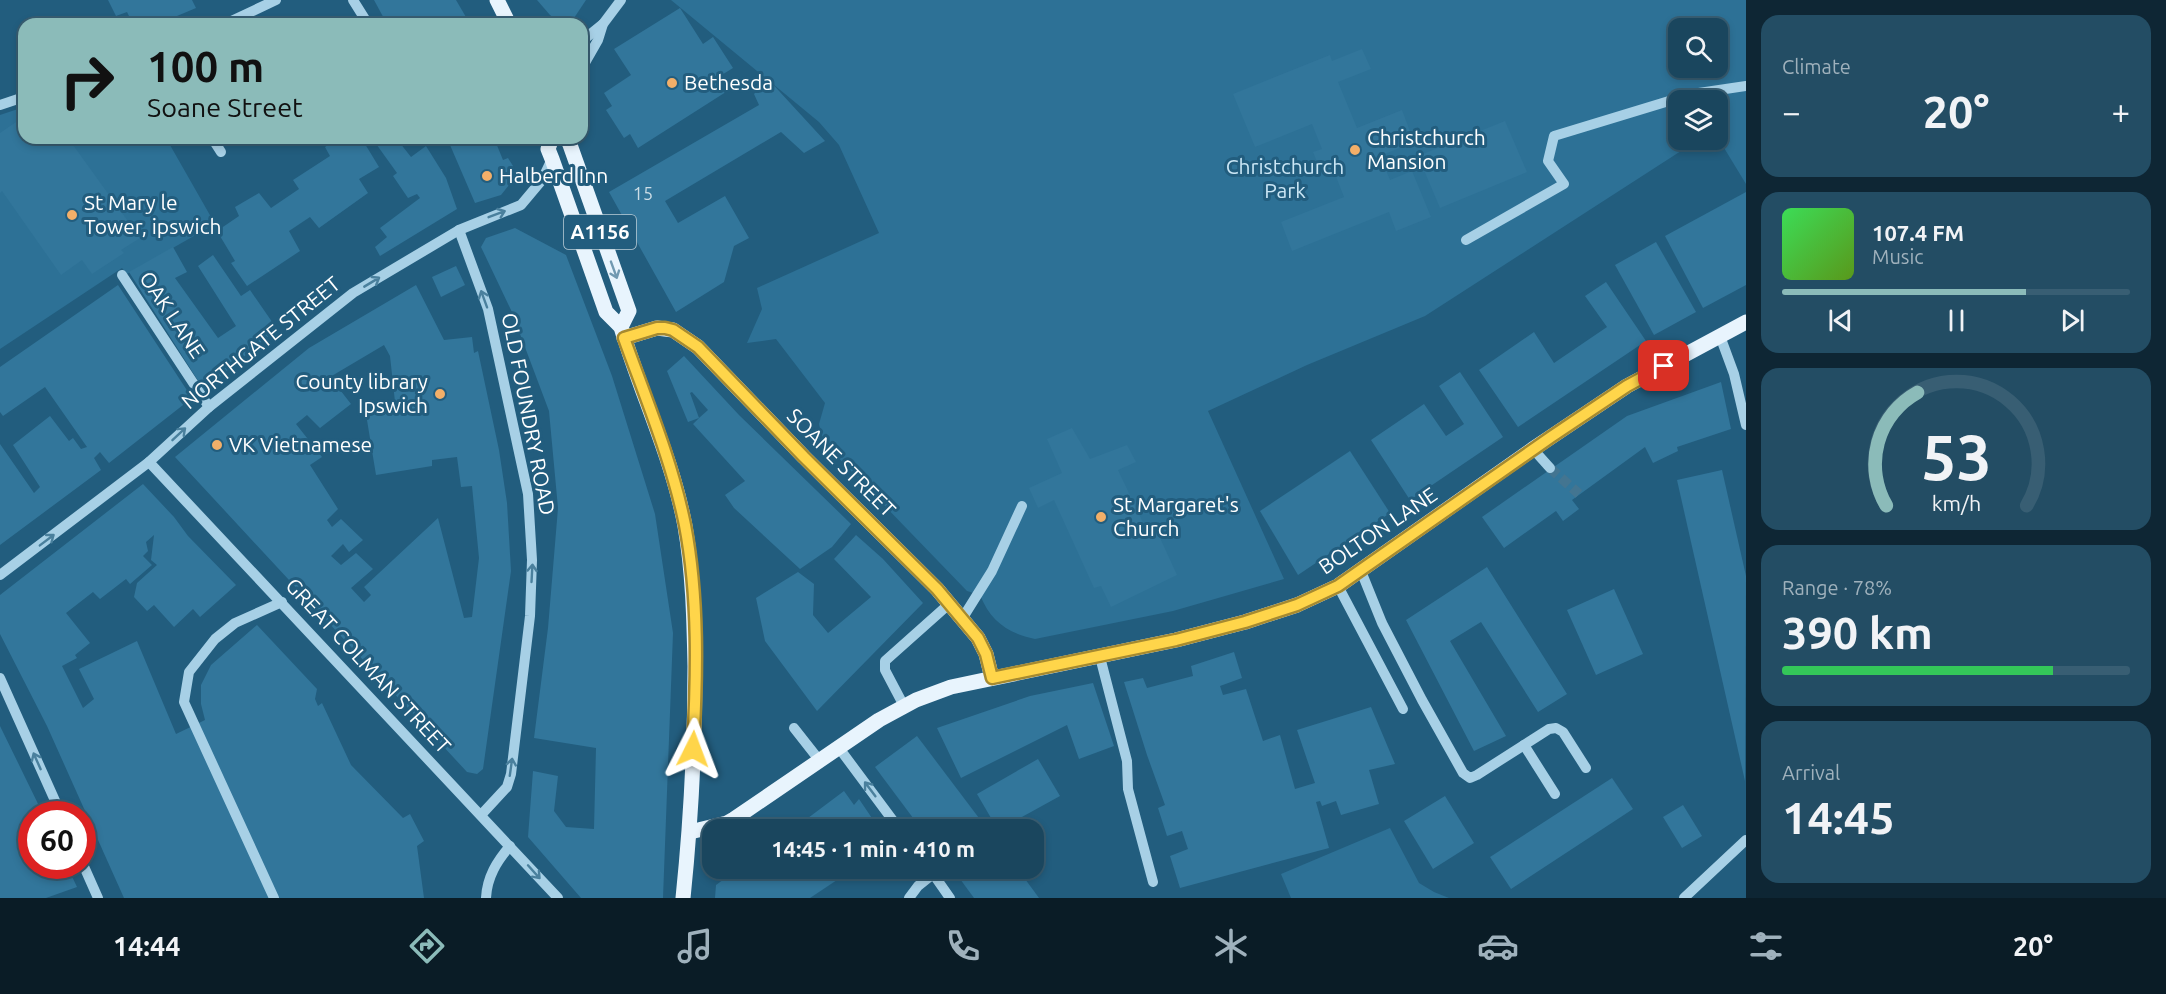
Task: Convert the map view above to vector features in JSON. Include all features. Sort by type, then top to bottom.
[{"type":"main road","points":[[497,0],[506,18]]},
{"type":"main road","name":"A1156","points":[[550,144],[548,149],[606,312],[622,332],[673,476],[685,526],[694,604],[695,712],[690,832],[683,898]]},
{"type":"main road","name":"A1156","points":[[570,144],[629,311],[622,332]]},
{"type":"main road","name":"BOLTON LANE","points":[[690,832],[734,819],[879,720],[904,706],[951,687],[1100,657],[1245,622],[1297,605],[1338,586],[1627,386],[1746,322]]},
{"type":"main road","name":"SOANE STREET","points":[[622,332],[665,328],[673,330],[698,347],[949,604],[978,638],[986,654],[992,678]]},
{"type":"street","points":[[238,18],[276,0]]},
{"type":"street","points":[[353,0],[364,18]]},
{"type":"street","points":[[588,36],[603,24],[621,0]]},
{"type":"street","points":[[588,58],[598,40],[603,24]]},
{"type":"street","points":[[1466,240],[1564,184],[1548,161],[1554,136],[1692,94],[1746,86]]},
{"type":"street","points":[[0,105],[18,99]]},
{"type":"street","points":[[215,144],[220,152]]},
{"type":"street","name":"NORTHGATE STREET","points":[[0,575],[149,462],[209,407],[354,293],[459,230],[520,205],[542,180],[552,159]]},
{"type":"street","name":"OLD FOUNDRY ROAD","points":[[459,230],[490,319],[523,465],[532,532],[530,616],[510,774],[507,787],[482,815]]},
{"type":"street","name":"OAK LANE","points":[[122,275],[209,407]]},
{"type":"street","points":[[1720,336],[1734,374],[1746,425]]},
{"type":"street","points":[[1533,449],[1551,468]]},
{"type":"street","name":"GREAT COLMAN STREET","points":[[149,462],[558,898]]},
{"type":"street","points":[[962,619],[992,571],[1022,506]]},
{"type":"street","points":[[1361,571],[1407,672],[1463,773],[1470,778],[1477,775],[1549,729],[1556,728],[1563,732],[1587,768]]},
{"type":"street","points":[[1338,586],[1403,709]]},
{"type":"street","points":[[274,898],[184,702],[189,672],[215,639],[235,623],[282,602]]},
{"type":"street","points":[[904,706],[885,670],[885,661],[949,604]]},
{"type":"street","points":[[1100,657],[1127,761],[1128,789],[1153,882]]},
{"type":"street","points":[[0,678],[55,801]]},
{"type":"street","points":[[794,728],[820,761]]},
{"type":"street","points":[[1524,745],[1555,794]]},
{"type":"street","points":[[839,748],[892,819]]},
{"type":"street","points":[[1684,898],[1746,840]]},
{"type":"street","points":[[486,898],[486,890],[495,863],[510,846]]},
{"type":"street","points":[[90,879],[98,898]]},
{"type":"street","points":[[909,898],[924,879]]},
{"type":"street","points":[[937,879],[950,898]]},
{"type":"green space","name":"Christchurch Park","points":[[671,0],[1746,0],[1746,184],[1725,150],[1728,150],[1728,90],[1668,90],[1668,150],[1682,150],[1425,316],[1307,365],[1208,411],[1284,579],[1173,611],[1035,639],[1009,630],[995,619],[980,595],[967,591],[823,442],[819,424],[825,403],[776,339],[747,343],[762,309],[757,288],[879,233],[839,145],[819,122]]},
{"type":"green space","points":[[18,109],[18,144],[169,144],[215,224],[127,274],[122,268],[0,349],[0,115]]},
{"type":"green space","points":[[1390,828],[1419,883],[1449,898],[1291,898],[1281,874]]},
{"type":"building","points":[[108,0],[192,0],[196,8],[172,18],[130,18],[127,12],[116,16]]},
{"type":"building","points":[[374,0],[456,0],[466,18],[384,18]]},
{"type":"building","points":[[537,0],[586,0],[574,18],[554,18]]},
{"type":"building","name":"Bethesda","points":[[680,8],[703,44],[713,37],[733,68],[720,76],[729,90],[638,148],[630,134],[624,138],[606,110],[612,106],[604,93],[631,75],[614,49]]},
{"type":"building","name":"Christchurch Mansion","points":[[1362,49],[1371,69],[1338,82],[1357,128],[1402,110],[1414,142],[1380,156],[1390,180],[1412,171],[1431,217],[1396,231],[1389,212],[1292,251],[1281,222],[1344,197],[1333,169],[1322,174],[1313,152],[1322,149],[1312,124],[1255,147],[1233,94],[1330,55],[1332,61]]},
{"type":"building","points":[[768,79],[825,141],[804,153],[781,132],[665,201],[678,223],[725,196],[749,238],[734,246],[724,282],[676,312],[609,192],[759,105],[754,94]]},
{"type":"building","name":"St Mary le Tower, ipswich","points":[[18,121],[18,144],[72,144],[140,238],[121,250],[124,253],[92,274],[82,260],[61,275],[2,191],[0,193],[0,133]]},
{"type":"building","points":[[1505,121],[1527,172],[1440,208],[1418,156]]},
{"type":"building","points":[[329,144],[365,144],[379,167],[359,179],[368,193],[319,228],[310,217],[289,231],[300,251],[247,286],[231,263],[235,261],[217,231],[239,216],[235,207],[259,193],[271,208],[299,189],[293,180],[330,156],[325,147]]},
{"type":"building","points":[[376,144],[401,144],[411,157],[426,146],[446,178],[457,209],[380,256],[375,247],[387,237],[380,228],[420,198],[417,194],[408,198],[393,176],[397,173]]},
{"type":"building","name":"Halberd Inn","points":[[450,144],[496,144],[503,160],[508,158],[513,166],[509,185],[501,195],[475,203]]},
{"type":"building","points":[[1746,192],[1746,285],[1703,308],[1665,236]]},
{"type":"building","points":[[515,228],[566,255],[612,376],[655,514],[673,633],[663,898],[581,898],[528,837],[533,771],[558,776],[554,811],[566,827],[594,829],[596,748],[534,738],[548,628],[558,508],[549,411],[511,310],[481,247],[486,238]]},
{"type":"building","points":[[1656,242],[1696,312],[1654,335],[1615,265]]},
{"type":"building","points":[[173,247],[187,272],[175,278],[218,338],[236,326],[198,266],[213,255],[241,296],[250,290],[277,329],[204,390],[129,272]]},
{"type":"building","points":[[456,266],[465,285],[441,297],[432,277]]},
{"type":"building","points":[[1606,282],[1646,341],[1518,427],[1479,370],[1534,332],[1554,363],[1607,327],[1585,296]]},
{"type":"building","points":[[118,285],[192,398],[109,463],[100,452],[94,458],[101,470],[0,545],[0,444],[34,493],[40,487],[13,445],[50,416],[69,441],[73,438],[81,449],[87,447],[45,387],[3,416],[0,412],[0,367]]},
{"type":"building","points":[[416,285],[444,340],[472,337],[474,353],[478,351],[499,450],[507,503],[511,571],[483,769],[477,774],[467,772],[175,457],[309,348]],"holes":[[[384,345],[390,356],[396,411],[366,414],[376,475],[432,466],[432,460],[457,457],[461,487],[472,486],[479,558],[472,617],[464,618],[438,518],[364,587],[371,595],[364,602],[351,588],[373,569],[356,553],[341,565],[331,556],[343,544],[349,552],[363,540],[341,519],[332,527],[327,520],[338,509],[310,465],[322,457],[296,424],[307,415],[320,428],[351,404],[330,377]]]},
{"type":"building","points":[[684,356],[739,415],[851,524],[832,547],[800,569],[734,508],[725,495],[745,481],[693,424],[699,418],[688,422],[667,371]],"holes":[[[692,392],[708,410],[699,418],[690,393]]]},
{"type":"building","points":[[1460,372],[1503,437],[1410,500],[1371,440],[1424,404],[1446,436],[1464,424],[1439,386]]},
{"type":"building","points":[[1721,382],[1731,429],[1677,447],[1678,451],[1653,463],[1645,447],[1572,500],[1579,509],[1563,521],[1556,511],[1504,548],[1482,517],[1627,416]]},
{"type":"building","name":"St Margaret's Church","points":[[1072,428],[1090,459],[1127,445],[1136,462],[1118,470],[1146,529],[1155,527],[1177,575],[1111,607],[1101,586],[1094,588],[1054,500],[1038,508],[1029,488],[1062,473],[1047,439]]},
{"type":"building","points":[[1350,451],[1390,513],[1298,575],[1260,511]]},
{"type":"building","points":[[1722,470],[1746,576],[1745,781],[1677,480]]},
{"type":"building","points":[[143,484],[174,517],[188,536],[236,585],[200,617],[193,609],[174,627],[154,605],[147,611],[134,597],[137,583],[157,565],[151,560],[154,535],[146,542],[148,551],[143,556],[152,565],[130,584],[126,579],[100,599],[93,592],[66,613],[90,643],[75,655],[77,658],[62,666],[83,708],[94,699],[79,669],[137,641],[176,734],[205,720],[201,704],[201,685],[211,665],[257,625],[317,689],[315,699],[318,706],[322,703],[351,765],[403,818],[410,814],[424,841],[417,846],[424,898],[124,898],[96,835],[96,801],[81,801],[47,726],[0,634],[0,595]]},
{"type":"building","points":[[856,535],[883,559],[923,603],[817,711],[765,641],[756,598],[798,572],[814,584],[813,615],[828,633],[871,597],[834,559]]},
{"type":"building","points":[[1487,567],[1567,694],[1538,712],[1481,622],[1450,641],[1506,736],[1474,751],[1406,620]]},
{"type":"building","points":[[1614,589],[1643,654],[1596,675],[1567,610]]},
{"type":"building","points":[[1234,652],[1242,678],[1220,686],[1223,695],[1246,689],[1263,741],[1280,735],[1295,789],[1315,783],[1297,730],[1371,707],[1395,764],[1369,770],[1379,804],[1341,815],[1336,801],[1322,806],[1320,801],[1316,802],[1329,848],[1180,888],[1170,856],[1188,849],[1182,831],[1167,836],[1158,808],[1165,805],[1124,682],[1143,678],[1147,688],[1193,676],[1191,666]]},
{"type":"building","points":[[1093,683],[1114,746],[1079,759],[1067,725],[961,778],[937,728],[1030,696]]},
{"type":"building","points":[[0,726],[37,801],[18,801],[18,879],[73,879],[77,887],[46,898],[0,898]]},
{"type":"building","points":[[917,736],[980,819],[914,819],[875,767]]},
{"type":"building","points":[[1038,759],[1060,796],[1018,819],[992,819],[977,794]]},
{"type":"building","points":[[1612,778],[1633,809],[1511,889],[1490,857]]},
{"type":"building","points":[[844,791],[854,805],[859,799],[873,819],[807,819]]},
{"type":"building","points":[[1445,796],[1474,843],[1433,869],[1404,821]]},
{"type":"building","points":[[1683,805],[1702,836],[1682,848],[1663,817]]},
{"type":"building","points":[[724,879],[838,879],[810,898],[715,898],[716,885]]},
{"type":"building","points":[[960,879],[1025,879],[1039,898],[974,898]]},
{"type":"tunnel","points":[[1550,468],[1579,494]]},
{"type":"place","name":"Bethesda","points":[[672,83]]},
{"type":"place","name":"Christchurch Mansion","points":[[1355,150]]},
{"type":"place","name":"Halberd Inn","points":[[487,176]]},
{"type":"place","name":"St Mary le Tower, ipswich","points":[[72,215]]},
{"type":"place","name":"County library Ipswich","points":[[440,394]]},
{"type":"place","name":"VK Vietnamese","points":[[217,445]]},
{"type":"place","name":"St Margaret's Church","points":[[1101,517]]},
{"type":"route","points":[[693,749],[694,604],[685,526],[673,476],[624,338],[644,331],[665,328],[673,330],[698,347],[804,457],[937,589],[978,638],[986,654],[992,678],[1100,657],[1245,622],[1297,605],[1338,586],[1551,437],[1627,386],[1664,366]]}]
